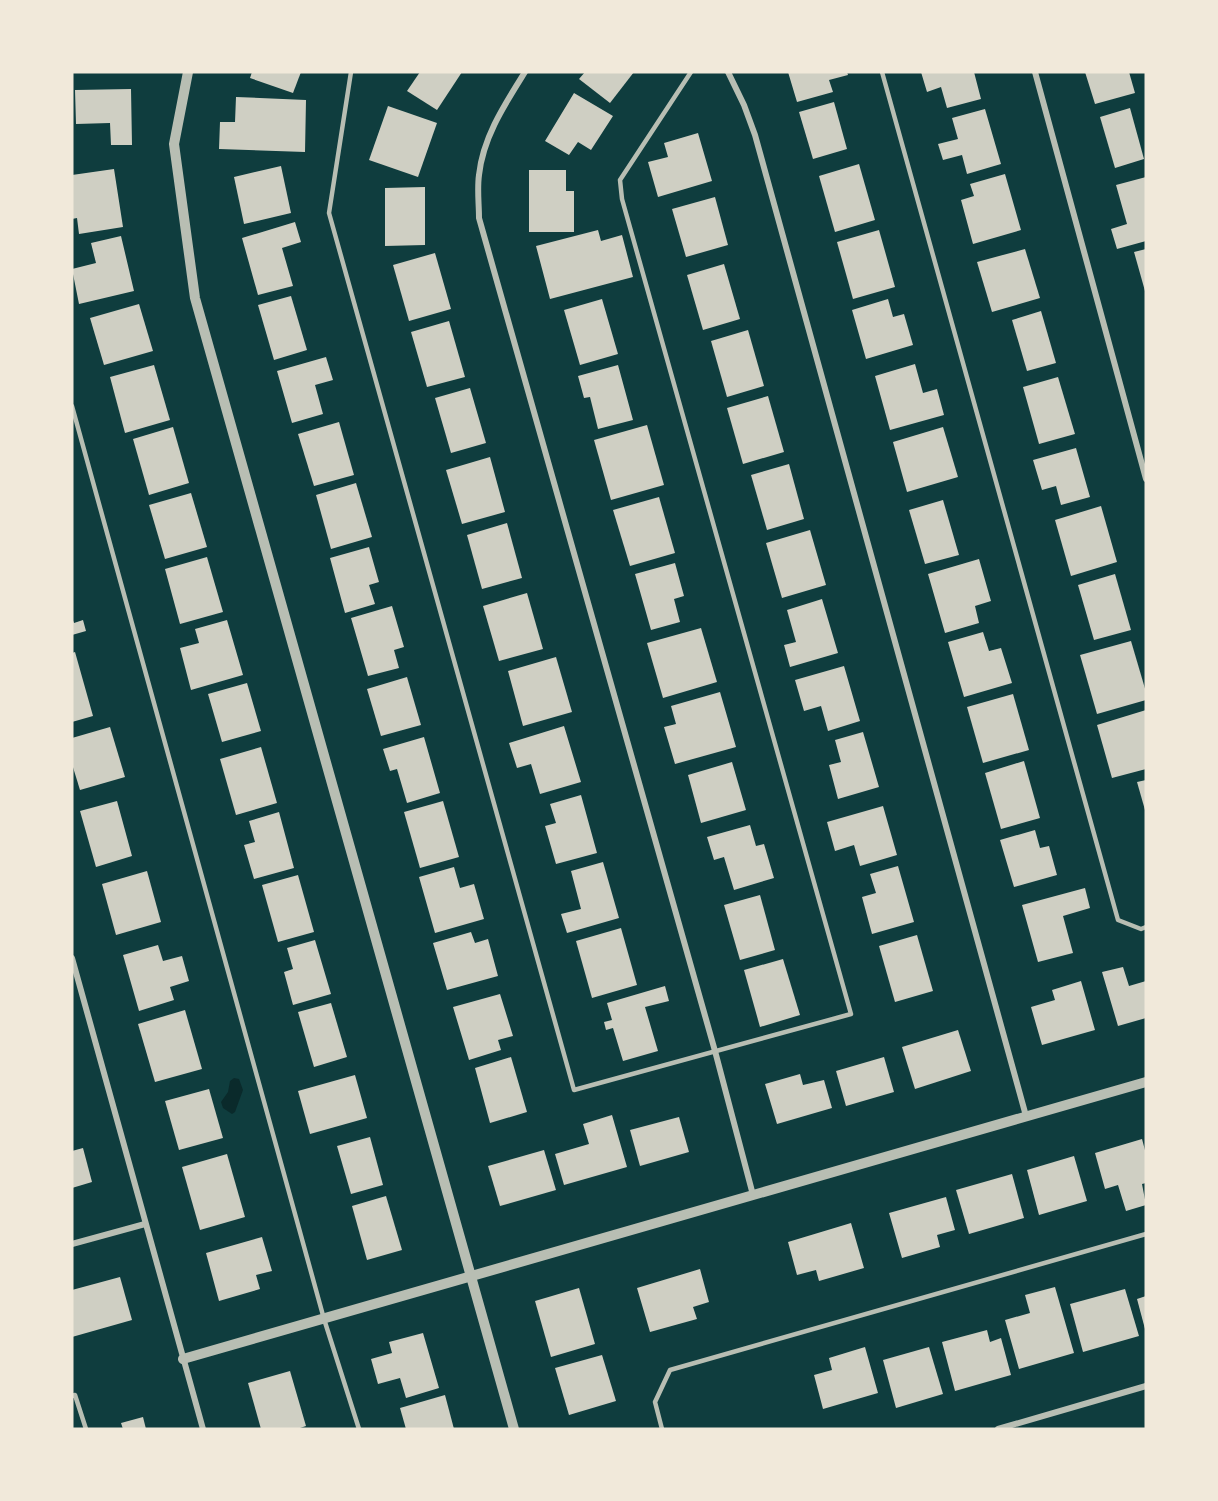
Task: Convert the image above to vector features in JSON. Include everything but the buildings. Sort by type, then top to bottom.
[{"type":"street","points":[[188,72],[174,144],[195,298],[514,1429]]},
{"type":"street","points":[[525,72],[502,107],[490,134],[479,175],[479,218],[715,1051],[753,1195]]},
{"type":"street","points":[[728,72],[744,105],[758,147],[1026,1116]]},
{"type":"street","points":[[1035,72],[1146,479]]},
{"type":"street","points":[[72,958],[203,1429]]},
{"type":"street","points":[[183,1359],[1146,1082]]},
{"type":"street","points":[[72,1244],[145,1224]]},
{"type":"street","points":[[998,1429],[1146,1386]]},
{"type":"lane","points":[[351,72],[329,213],[574,1090],[851,1014],[622,200],[620,180],[691,72]]},
{"type":"lane","points":[[882,72],[1118,920],[1141,929],[1146,927]]},
{"type":"lane","points":[[72,406],[324,1318],[359,1429]]},
{"type":"lane","points":[[662,1429],[655,1402],[670,1370],[1146,1234]]},
{"type":"lane","points":[[72,1396],[75,1395],[86,1429]]},
{"type":"water","points":[[234,1078],[239,1079],[243,1090],[235,1112],[232,1114],[223,1108],[221,1102],[228,1092],[230,1081]]}]
